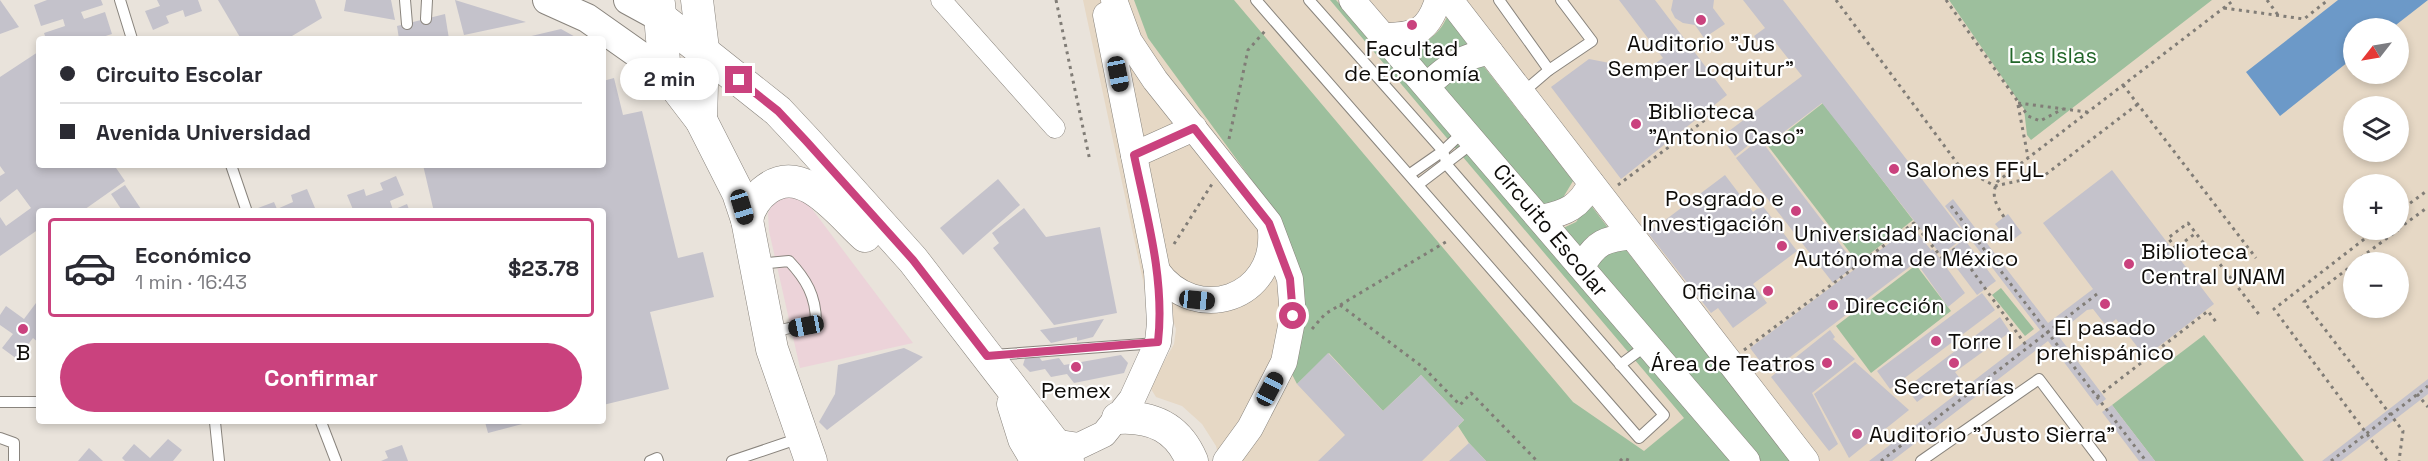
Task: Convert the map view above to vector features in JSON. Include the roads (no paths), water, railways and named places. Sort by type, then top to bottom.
[{"type":"main road","points":[[547,0],[587,18],[665,73],[701,120],[723,159],[747,220],[768,333],[806,449]]},
{"type":"main road","points":[[628,0],[659,9],[778,111],[913,260],[1006,381],[1020,428],[1053,455]]},
{"type":"main road","points":[[697,0],[713,57]]},
{"type":"main road","points":[[701,120],[713,57],[716,0]]},
{"type":"main road","points":[[659,9],[665,73]]},
{"type":"main road","points":[[747,220],[755,201],[770,187],[788,182],[799,184],[827,198],[877,244],[913,260]]},
{"type":"main road","points":[[1118,418],[1144,418],[1161,424],[1176,435],[1192,461]]},
{"type":"street","points":[[941,0],[1055,128]]},
{"type":"street","points":[[1053,455],[1070,446],[1087,444],[1104,434],[1118,418],[1144,379],[1158,342],[1160,323],[1157,271],[1103,0]]},
{"type":"street","points":[[1114,0],[1129,41],[1155,81],[1269,223],[1290,279],[1293,316],[1289,345],[1281,369],[1250,428],[1226,461]]},
{"type":"street","points":[[1383,36],[1405,36],[1426,27],[1433,17],[1438,0]]},
{"type":"street","points":[[1450,0],[1521,94],[1601,187],[1632,236],[1806,461]]},
{"type":"street","name":"Circuito Escolar","points":[[1359,6],[1582,266],[1740,459]]},
{"type":"street","points":[[1427,86],[1451,65],[1474,55],[1490,52]]},
{"type":"street","points":[[1134,155],[1194,128]]},
{"type":"street","points":[[1541,218],[1563,213],[1575,207],[1584,197],[1601,187]]},
{"type":"street","points":[[1157,271],[1165,281],[1185,296],[1209,301],[1230,297],[1248,287],[1267,262],[1271,243],[1269,223]]},
{"type":"street","points":[[1582,266],[1592,249],[1602,242],[1632,236]]},
{"type":"lane","points":[[120,0],[131,36]]},
{"type":"lane","points":[[405,0],[407,24]]},
{"type":"lane","points":[[426,19],[427,0]]},
{"type":"lane","points":[[1256,0],[1639,438],[1664,415],[1447,165],[1443,151],[1309,0]]},
{"type":"lane","points":[[1499,0],[1549,70]]},
{"type":"lane","points":[[1521,94],[1549,70],[1592,41],[1561,0]]},
{"type":"lane","points":[[1410,174],[1470,135]]},
{"type":"lane","points":[[1419,184],[1447,165],[1470,135]]},
{"type":"lane","points":[[232,168],[246,208]]},
{"type":"lane","points":[[754,264],[789,261],[807,280],[816,309],[816,322],[768,333]]},
{"type":"lane","points":[[987,356],[1158,342]]},
{"type":"lane","points":[[1620,365],[1648,345]]},
{"type":"lane","points":[[1920,461],[2039,379],[2101,461]]},
{"type":"lane","points":[[0,402],[36,402]]},
{"type":"lane","points":[[215,424],[219,461]]},
{"type":"lane","points":[[322,424],[336,461]]},
{"type":"lane","points":[[0,438],[14,443],[14,461]]},
{"type":"lane","points":[[732,461],[806,449]]},
{"type":"lane","points":[[650,461],[657,458],[658,461]]},
{"type":"water","points":[[2338,0],[2428,0],[2405,18],[2343,18],[2343,66],[2280,116],[2246,72]]},
{"type":"place","name":"Auditorio \"Jus Semper Loquitur\"","points":[[1701,20]]},
{"type":"place","name":"Facultad de Economía","points":[[1412,25]]},
{"type":"place","name":"Biblioteca \"Antonio Caso\"","points":[[1636,124]]},
{"type":"place","name":"Salones FFyL","points":[[1894,169]]},
{"type":"place","name":"Posgrado e Investigación","points":[[1796,211]]},
{"type":"place","name":"Universidad Nacional Autónoma de México","points":[[1782,246]]},
{"type":"place","name":"Biblioteca Central UNAM","points":[[2129,264]]},
{"type":"place","name":"Oficina","points":[[1768,291]]},
{"type":"place","name":"El pasado prehispánico","points":[[2105,304]]},
{"type":"place","name":"Dirección","points":[[1833,305]]},
{"type":"place","name":"B","points":[[23,329]]},
{"type":"place","name":"Torre I","points":[[1936,341]]},
{"type":"place","name":"Área de Teatros","points":[[1827,363]]},
{"type":"place","name":"Secretarías","points":[[1954,363]]},
{"type":"place","name":"Pemex","points":[[1076,367]]},
{"type":"place","name":"Auditorio \"Justo Sierra\"","points":[[1857,434]]},
{"type":"park label","name":"Las Islas","points":[[2053,55]]}]
